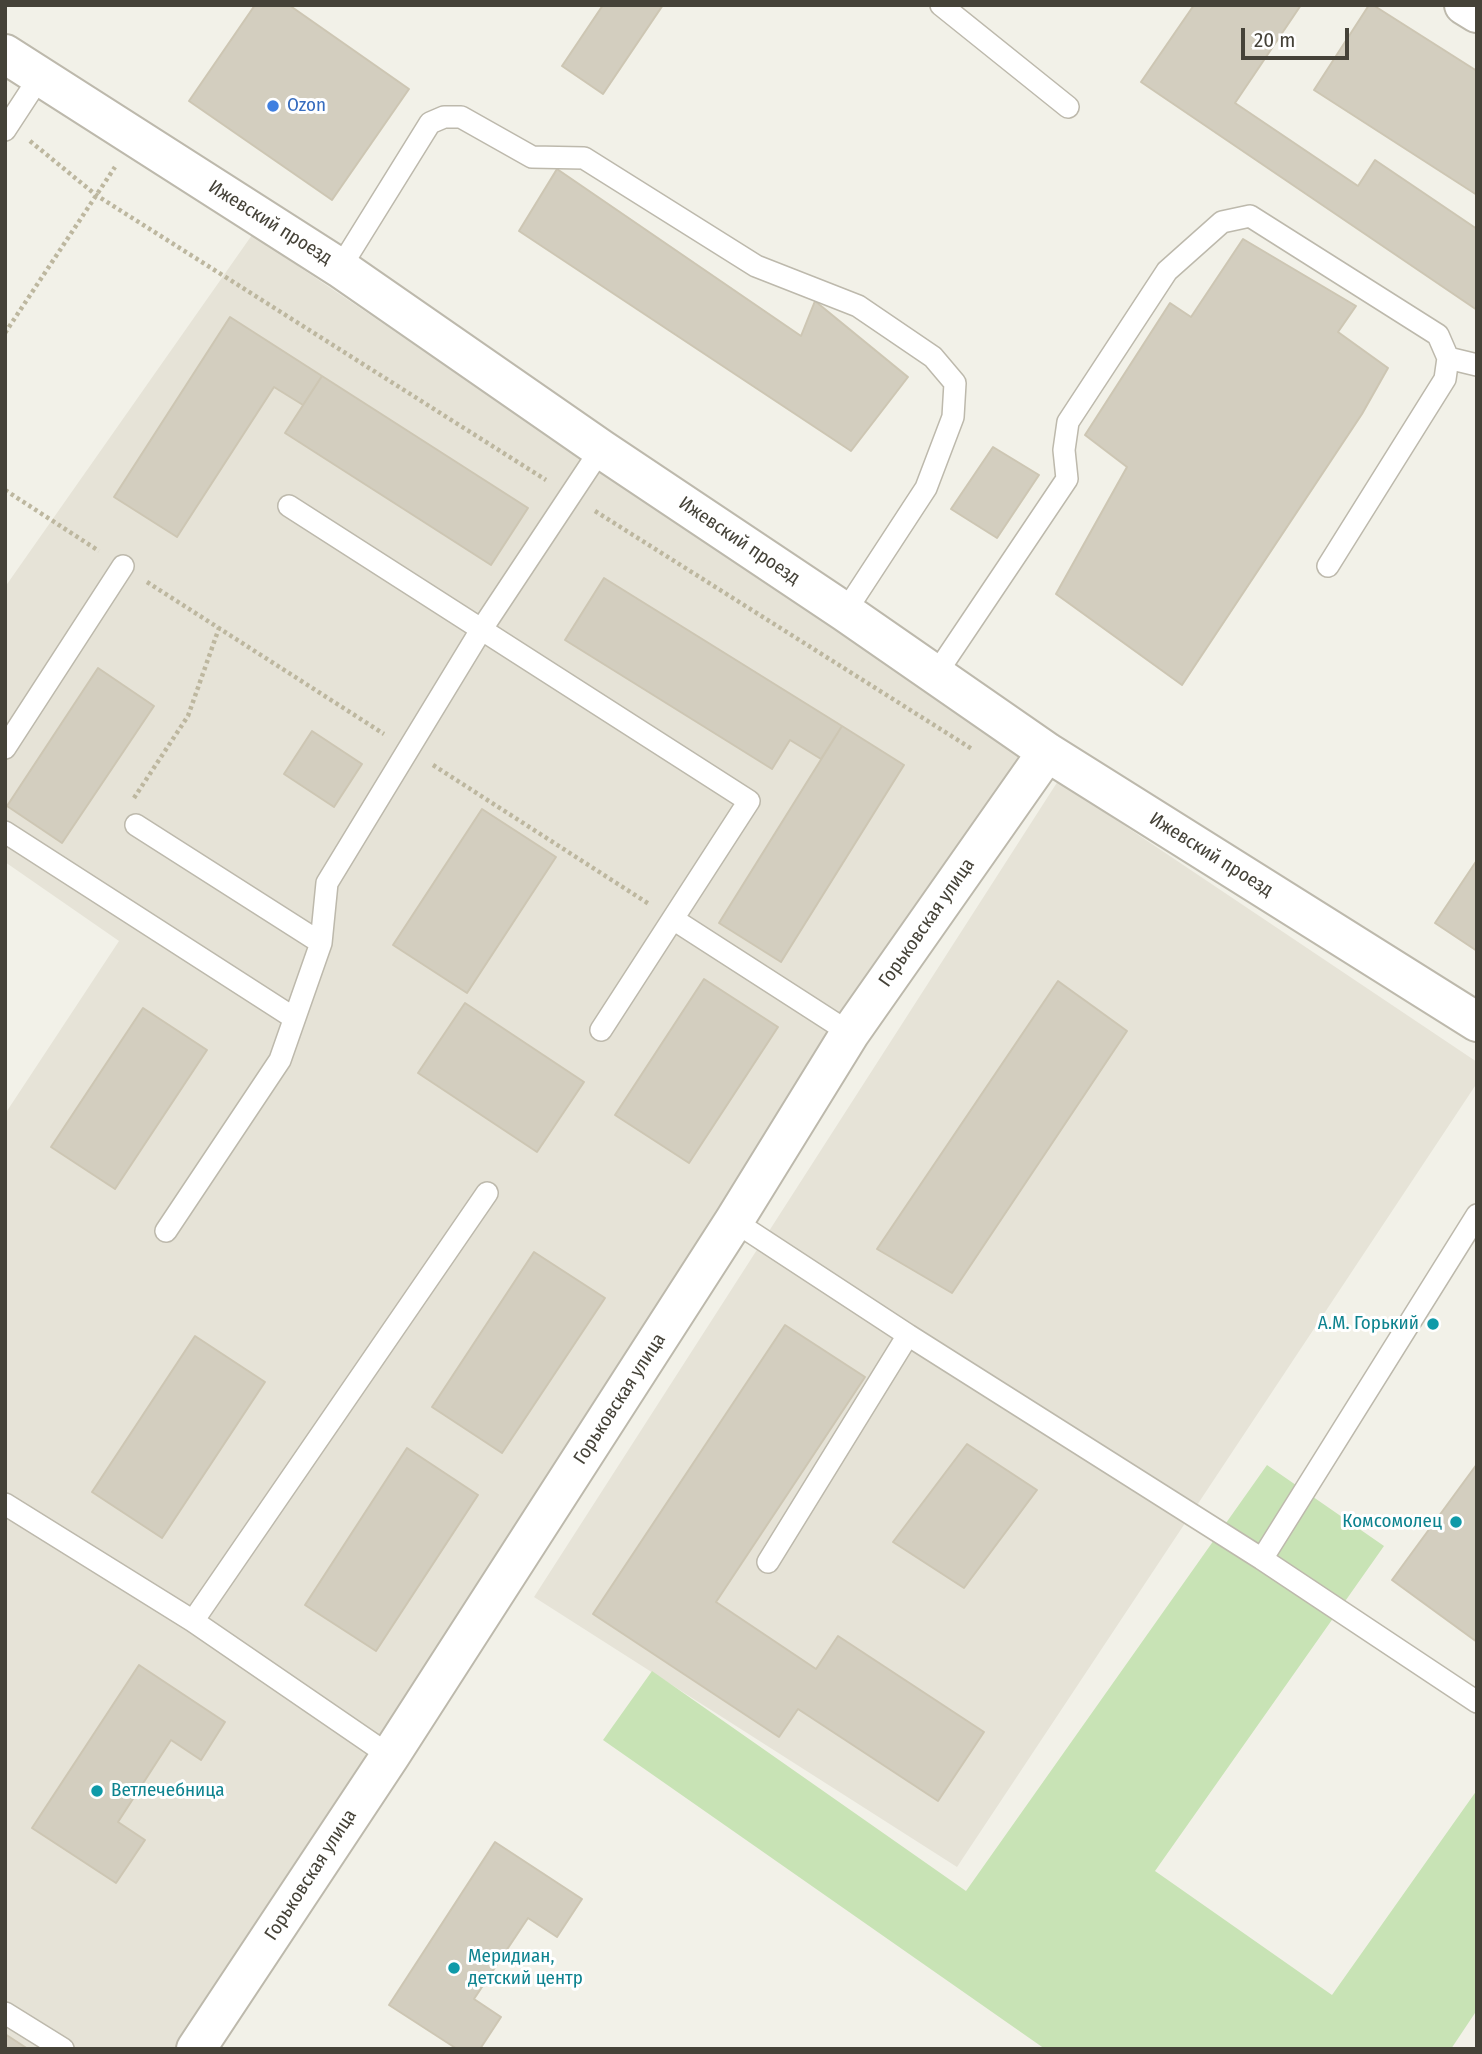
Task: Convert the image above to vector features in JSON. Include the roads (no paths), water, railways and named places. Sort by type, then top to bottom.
[{"type":"street","points":[[1464,5],[1477,13]]},
{"type":"street","name":"Ижевский проезд","points":[[5,54],[340,268],[1047,752],[1477,1022]]},
{"type":"street","name":"Горьковская улица","points":[[196,2049],[390,1756],[734,1221],[850,1033],[1047,752]]},
{"type":"lane","points":[[941,5],[1068,107]]},
{"type":"lane","points":[[7,127],[39,78]]},
{"type":"lane","points":[[340,268],[430,123],[444,117],[461,117],[532,157],[584,158],[756,266],[858,306],[933,357],[955,383],[953,417],[926,488],[845,612]]},
{"type":"lane","points":[[936,674],[1067,479],[1064,450],[1068,422],[1167,271],[1222,222],[1250,216],[1438,335],[1448,358],[1445,379],[1328,566]]},
{"type":"lane","points":[[1448,358],[1477,365]]},
{"type":"lane","points":[[166,1231],[279,1060],[321,943],[327,883],[481,630],[601,449]]},
{"type":"lane","points":[[289,506],[749,801],[601,1030]]},
{"type":"lane","points":[[5,748],[123,566]]},
{"type":"lane","points":[[136,825],[321,943]]},
{"type":"lane","points":[[5,832],[293,1018]]},
{"type":"lane","points":[[673,919],[850,1033]]},
{"type":"lane","points":[[193,1621],[486,1193]]},
{"type":"lane","points":[[1262,1559],[1477,1215]]},
{"type":"lane","points":[[734,1221],[908,1335],[1262,1559],[1477,1702]]},
{"type":"lane","points":[[768,1562],[908,1335]]},
{"type":"lane","points":[[5,1504],[193,1621],[390,1756]]},
{"type":"lane","points":[[5,2013],[63,2049]]},
{"type":"place","name":"Ozon","points":[[273,106]]},
{"type":"place","name":"А.М. Горький","points":[[1433,1324]]},
{"type":"place","name":"Комсомолец","points":[[1456,1522]]},
{"type":"place","name":"Ветлечебница","points":[[97,1791]]},
{"type":"place","name":"Меридиан, детский центр","points":[[454,1968]]}]
